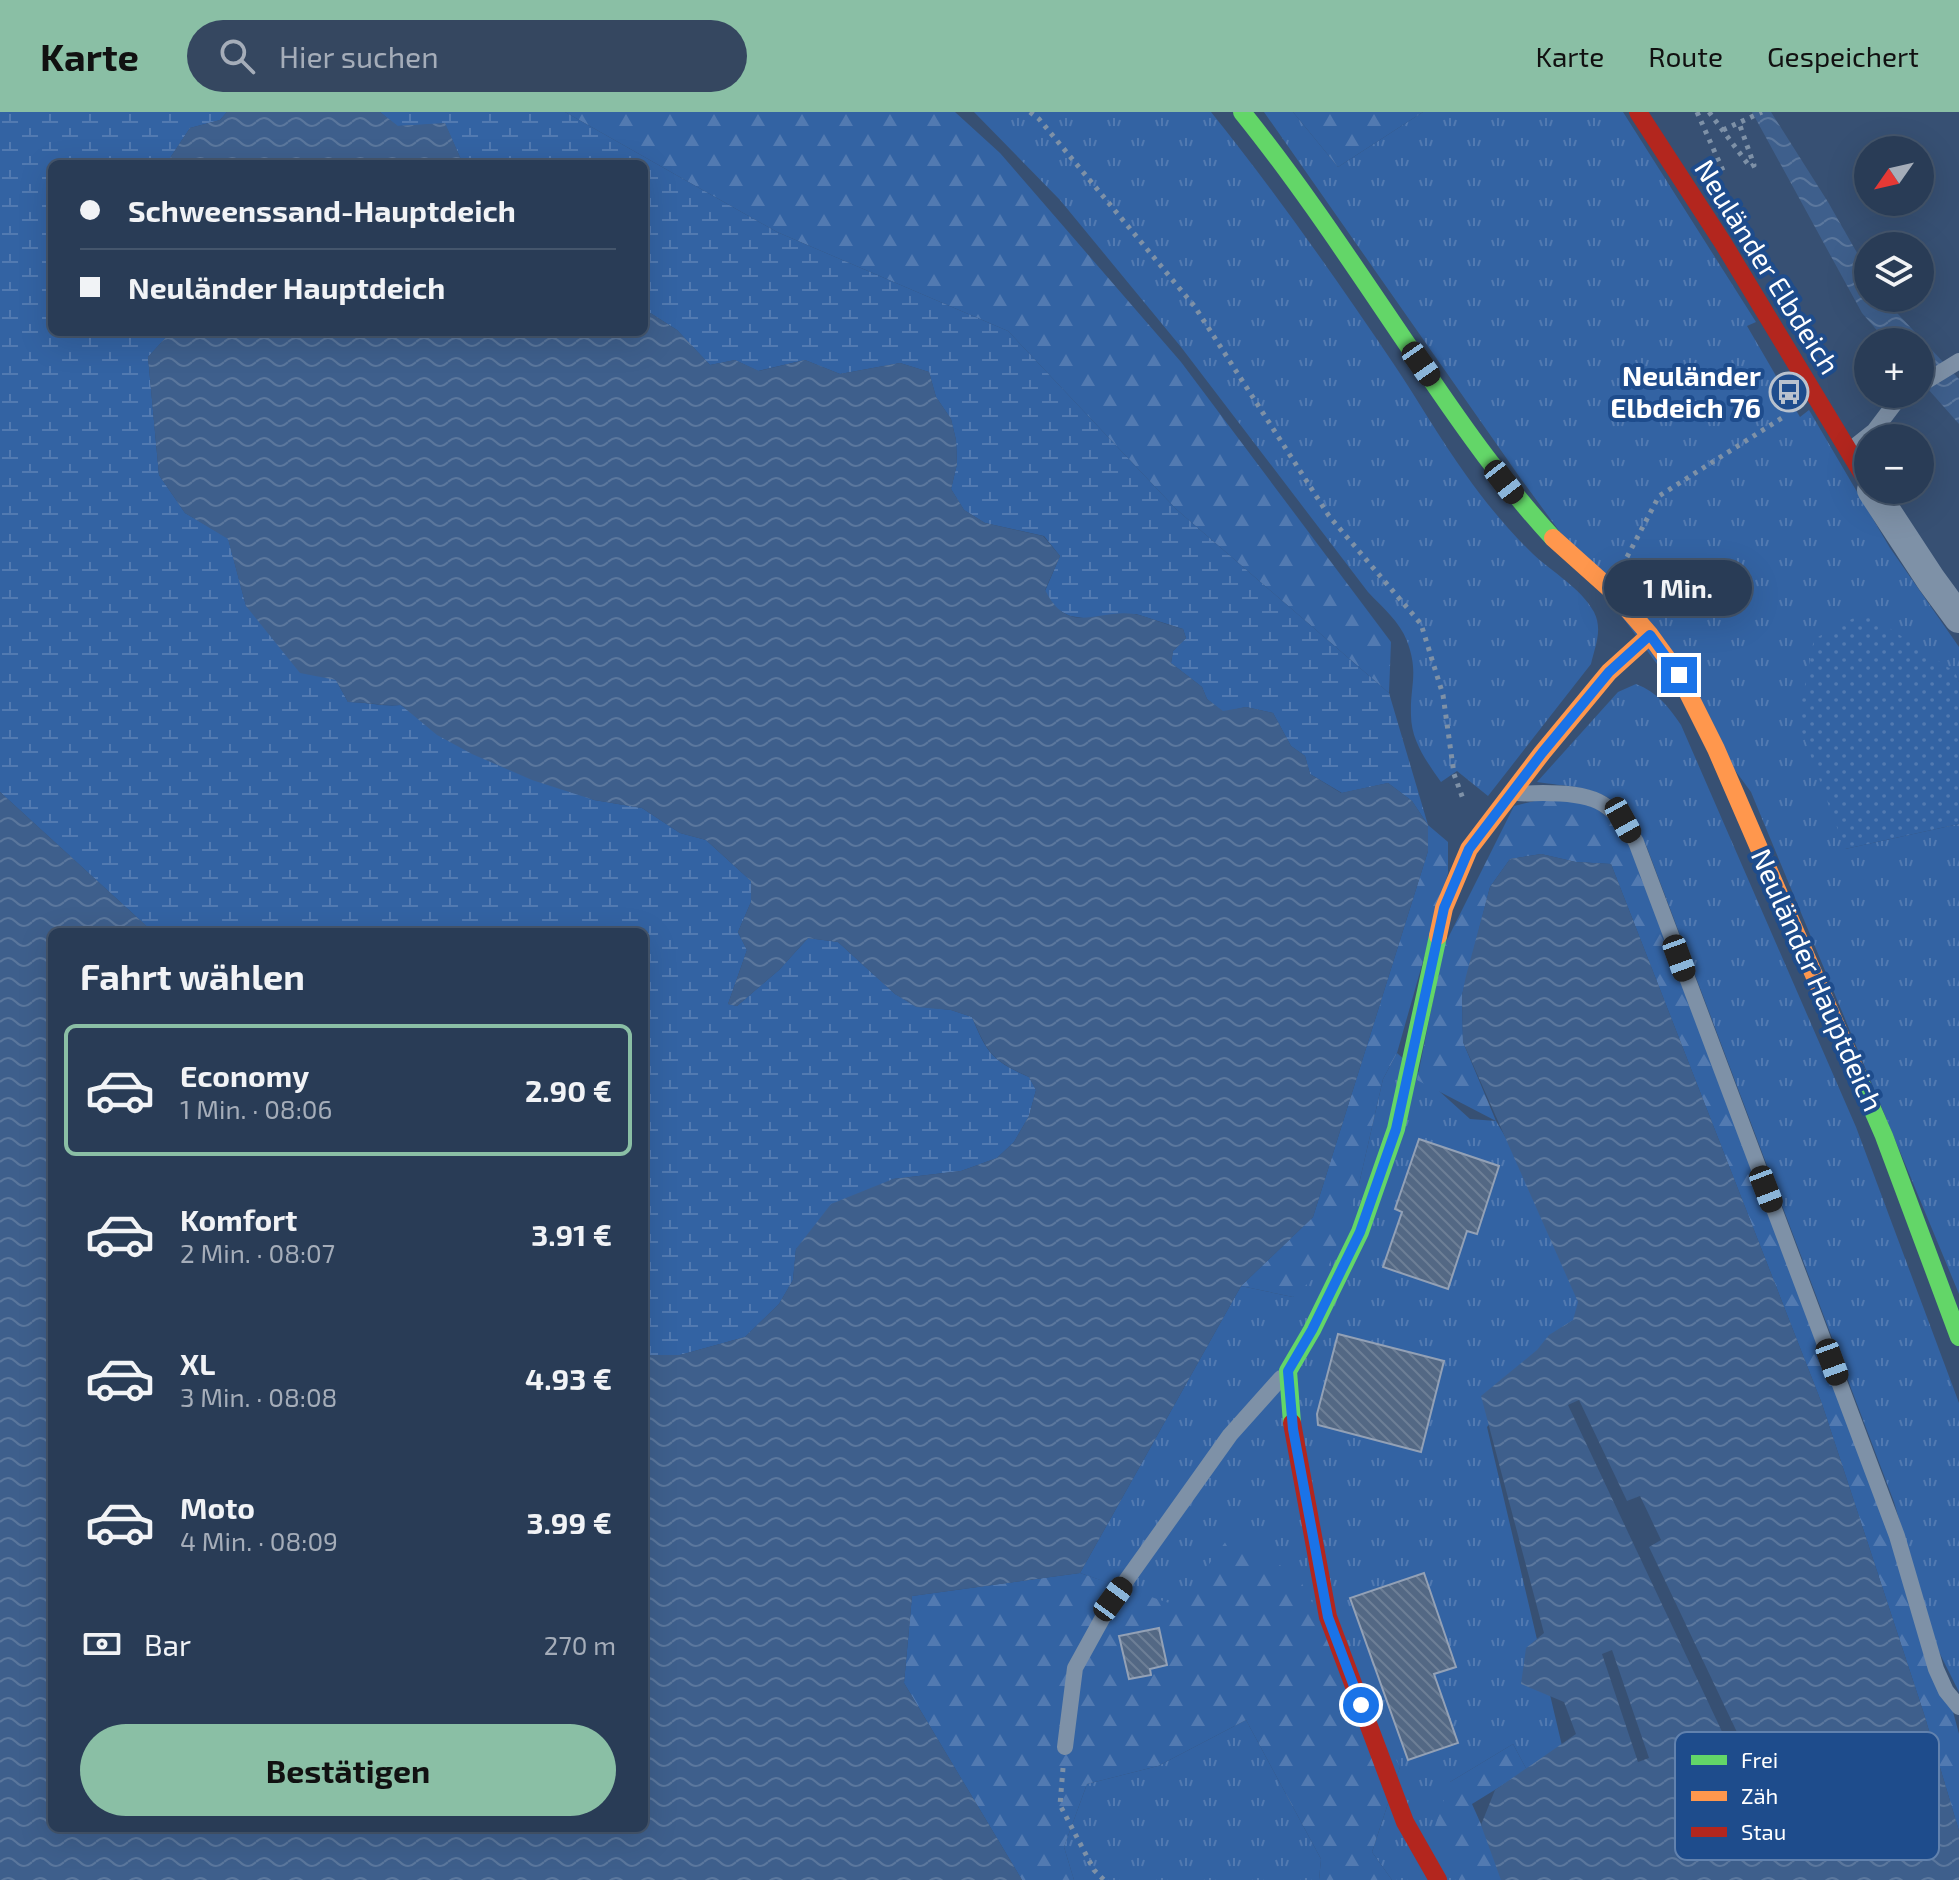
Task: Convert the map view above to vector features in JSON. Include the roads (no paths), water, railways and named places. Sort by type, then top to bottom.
[{"type":"street","name":"Neuländer Hauptdeich","points":[[1242,112],[1284,164],[1455,414],[1513,493],[1558,544],[1610,589],[1650,635],[1679,675],[1716,749],[1884,1136],[1959,1337]]},
{"type":"street","name":"Neuländer Elbdeich","points":[[1638,112],[1723,243],[1848,451]]},
{"type":"street","points":[[1848,451],[1854,461]]},
{"type":"street","points":[[1881,504],[1959,618]]},
{"type":"street","points":[[1438,1880],[1405,1822],[1328,1617],[1293,1429],[1288,1371],[1312,1330],[1360,1232],[1396,1129],[1444,908],[1469,849],[1609,672],[1650,635]]},
{"type":"lane","points":[[1934,376],[1954,364]]},
{"type":"lane","points":[[1848,451],[1874,431],[1891,408]]},
{"type":"lane","points":[[1512,792],[1591,798],[1609,807],[1623,820],[1636,842],[1897,1536],[1936,1669],[1946,1691],[1959,1707]]},
{"type":"lane","points":[[1065,1747],[1075,1668],[1113,1599],[1230,1435],[1288,1371]]},
{"type":"water","points":[[227,112],[380,112],[398,126],[445,123],[461,160],[169,160],[190,128],[220,120]]},
{"type":"water","points":[[1752,112],[1771,112],[1854,248],[1854,298]]},
{"type":"water","points":[[648,312],[677,330],[710,365],[735,360],[759,371],[805,360],[840,374],[900,363],[929,372],[936,397],[951,419],[956,440],[957,464],[951,489],[964,510],[985,523],[1043,536],[1060,556],[1045,590],[1054,604],[1074,617],[1134,614],[1183,629],[1186,638],[1173,651],[1171,663],[1202,687],[1207,699],[1223,711],[1246,707],[1273,713],[1291,746],[1305,756],[1310,774],[1341,793],[1388,783],[1412,801],[1428,825],[1428,851],[1313,1217],[1241,1286],[1080,1573],[912,1596],[904,1683],[1022,1880],[0,1880],[0,792],[149,928],[48,928],[48,1832],[648,1832],[648,1355],[680,1355],[745,1337],[779,1304],[793,1280],[796,1249],[831,1204],[893,1179],[961,1171],[997,1158],[1014,1142],[1029,1116],[1036,1090],[1029,1077],[1007,1066],[993,1054],[982,1040],[972,1017],[951,1010],[916,1007],[895,994],[838,942],[808,938],[779,970],[737,1006],[728,1004],[747,950],[738,932],[751,902],[751,881],[706,840],[680,833],[642,808],[594,800],[532,780],[437,735],[401,705],[348,702],[336,680],[300,673],[246,606],[228,539],[185,513],[159,475],[148,357],[167,336],[648,336]]},
{"type":"water","points":[[1896,312],[1911,328],[1875,328],[1862,313]]},
{"type":"water","points":[[1934,352],[1959,379],[1959,424],[1934,396]]},
{"type":"water","points":[[1541,854],[1576,862],[1611,864],[1822,1404],[1929,1732],[1675,1732],[1675,1860],[1939,1860],[1939,1764],[1959,1831],[1959,1880],[1501,1880],[1481,1825],[1495,1790],[1576,1734],[1564,1702],[1521,1684],[1526,1648],[1544,1633],[1481,1396],[1537,1350],[1549,1335],[1573,1320],[1578,1302],[1463,1042],[1462,995],[1466,976],[1490,887],[1510,859]]},
{"type":"place","name":"Neuländer Elbdeich 76","points":[[1789,392]]}]
